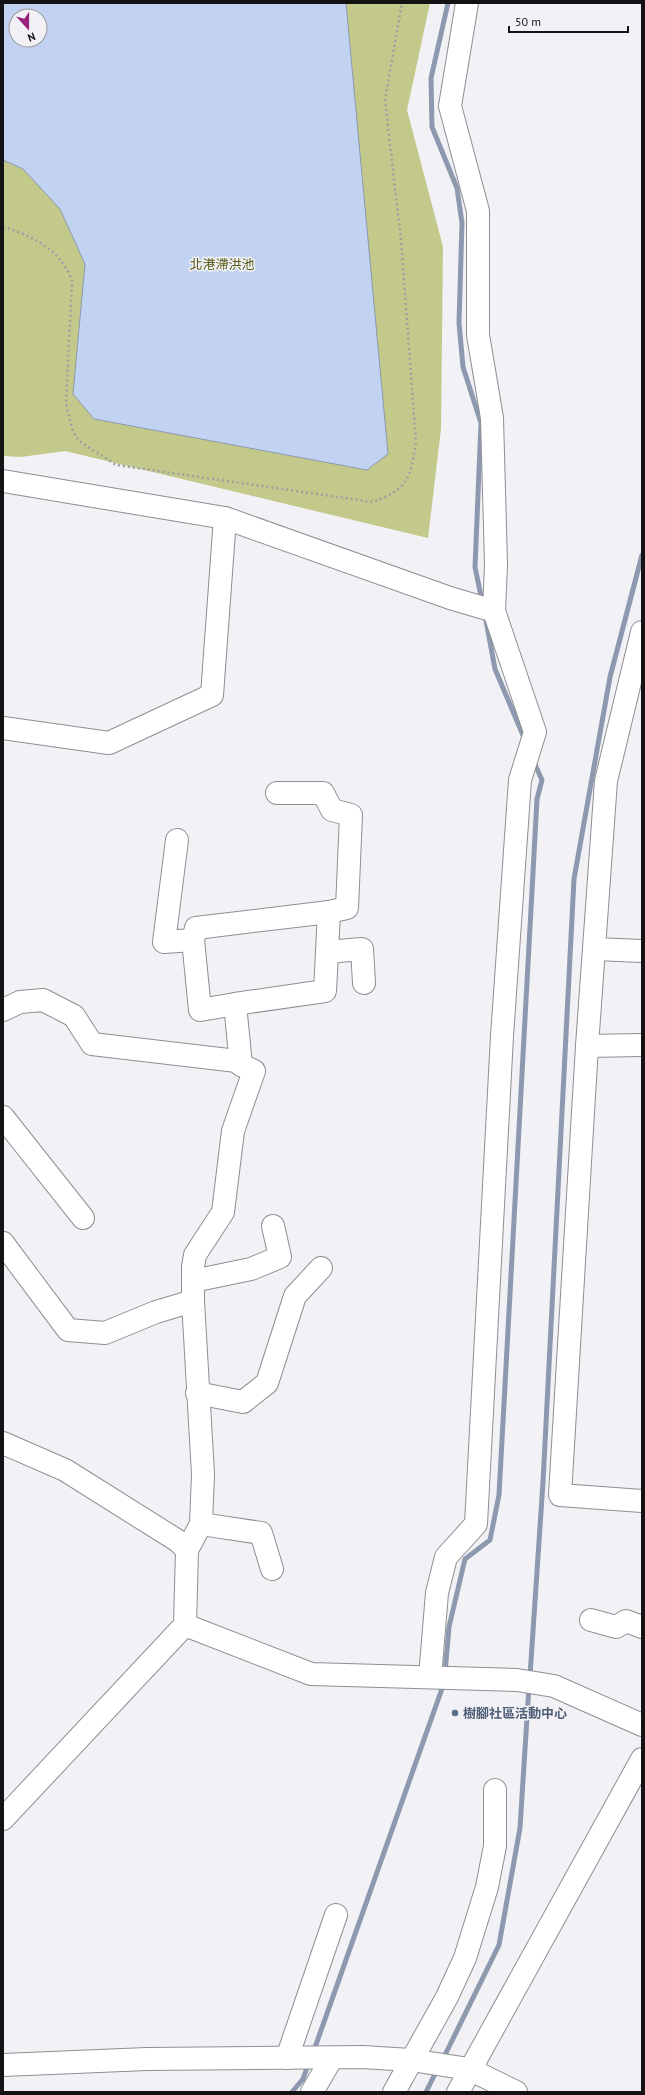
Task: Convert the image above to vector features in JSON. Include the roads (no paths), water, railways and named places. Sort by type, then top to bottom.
[{"type":"street","points":[[440,1677],[437,1593],[446,1557],[476,1524],[502,1044],[520,780],[535,732],[494,611],[496,564],[492,418],[478,335],[478,211],[450,106],[467,3]]},
{"type":"street","points":[[3,480],[225,518],[450,598],[494,611]]},
{"type":"street","points":[[3,728],[109,743],[212,695],[225,518]]},
{"type":"street","points":[[642,632],[606,781],[587,1046],[560,1495],[642,1501]]},
{"type":"street","points":[[277,793],[323,793],[332,810],[351,815],[347,908],[329,912],[196,928],[193,940],[200,1010],[325,991],[329,912]]},
{"type":"street","points":[[177,840],[164,942],[193,940]]},
{"type":"street","points":[[327,952],[362,949],[364,983]]},
{"type":"street","points":[[595,949],[642,951]]},
{"type":"street","points":[[3,1010],[20,1002],[42,1000],[74,1016],[92,1044],[237,1061],[241,1065],[254,1071],[233,1131],[223,1212],[195,1255],[193,1291],[197,1393],[203,1474],[201,1524],[187,1550],[185,1625],[3,1819]]},
{"type":"street","points":[[235,1004],[241,1065]]},
{"type":"street","points":[[587,1046],[642,1045]]},
{"type":"street","points":[[3,1117],[83,1218]]},
{"type":"street","points":[[3,1243],[68,1330],[105,1333],[156,1312],[193,1291],[280,1257],[274,1226]]},
{"type":"street","points":[[197,1393],[243,1402],[267,1383],[295,1296],[321,1268]]},
{"type":"street","points":[[3,1443],[65,1470],[178,1541],[187,1550]]},
{"type":"street","points":[[201,1524],[261,1533],[272,1569]]},
{"type":"street","points":[[592,1620],[616,1628],[626,1621],[642,1627]]},
{"type":"street","points":[[185,1625],[311,1674],[440,1677],[538,1682],[554,1686],[642,1725]]},
{"type":"street","points":[[458,2092],[469,2069],[642,1759]]},
{"type":"street","points":[[394,2092],[447,1997],[465,1958],[482,1902],[495,1846],[495,1790]]},
{"type":"street","points":[[287,2058],[336,1915]]},
{"type":"street","points":[[3,2065],[147,2060],[287,2058],[411,2060],[469,2069],[516,2092]]},
{"type":"street","points":[[312,2092],[332,2058]]},
{"type":"water","name":"北港滯洪池","points":[[3,3],[346,3],[388,454],[367,470],[94,419],[73,394],[85,264],[60,209],[23,169],[3,160]]},
{"type":"waterway","points":[[448,3],[431,78],[432,127],[457,188],[462,223],[459,323],[463,367],[481,423],[475,567],[482,601]]},
{"type":"waterway","points":[[530,1676],[543,1482],[574,879],[610,677],[642,555]]},
{"type":"waterway","points":[[485,615],[495,669],[525,740]]},
{"type":"waterway","points":[[445,1673],[449,1627],[465,1559],[490,1540],[499,1495],[537,799],[542,780],[533,760]]},
{"type":"waterway","points":[[313,2053],[444,1683]]},
{"type":"waterway","points":[[443,2059],[499,1945],[520,1828],[529,1686]]},
{"type":"waterway","points":[[292,2092],[303,2079],[309,2062]]},
{"type":"waterway","points":[[426,2092],[437,2070]]},
{"type":"place","name":"樹腳社區活動中心","points":[[455,1713]]}]
